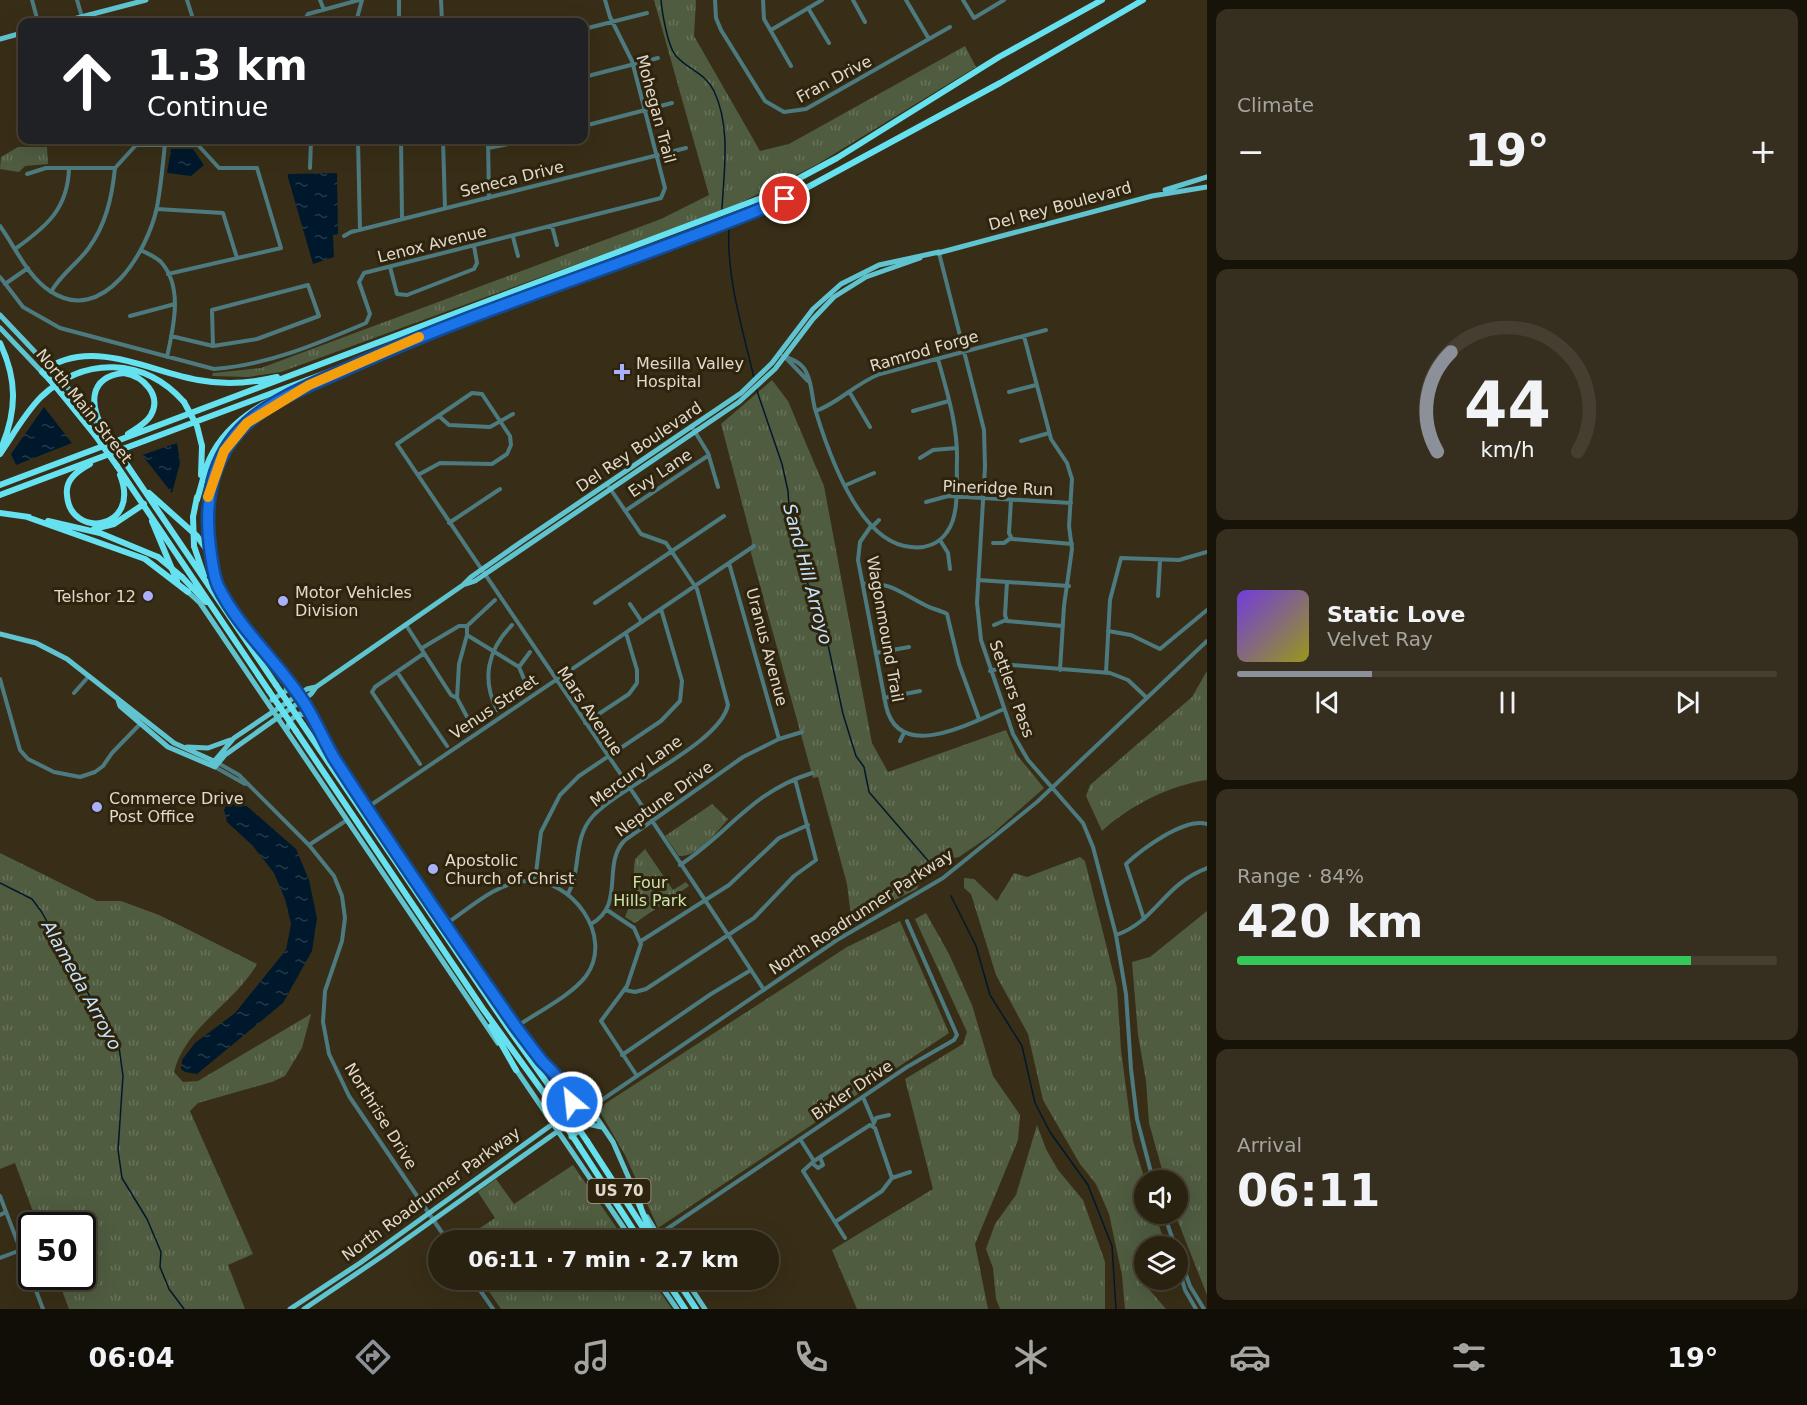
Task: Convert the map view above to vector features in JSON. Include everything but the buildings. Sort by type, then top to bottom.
[{"type":"highway","points":[[0,485],[764,197],[837,158],[999,57],[1101,0]]},
{"type":"highway","points":[[0,495],[670,244],[797,194],[1000,83],[1143,0]]},
{"type":"highway","points":[[0,343],[10,364],[14,406],[0,452]]},
{"type":"highway","points":[[206,583],[194,546],[193,517],[209,461],[231,427],[255,408],[387,349]]},
{"type":"highway","points":[[42,372],[72,357],[92,355],[125,360],[200,380],[239,383],[265,380],[321,365]]},
{"type":"highway","points":[[0,452],[40,398],[67,377],[89,368],[107,366],[139,370],[158,379],[184,402],[197,426],[203,463],[197,500]]},
{"type":"highway","name":"North Main Street","points":[[42,372],[95,435],[144,504]]},
{"type":"highway","points":[[104,431],[94,410],[95,392],[111,375],[130,374],[148,386],[153,398],[153,409],[148,419],[123,439]]},
{"type":"highway","points":[[212,562],[207,507],[224,451],[247,423],[309,385]]},
{"type":"highway","name":"North Main Street","points":[[104,431],[142,489]]},
{"type":"highway","points":[[104,455],[77,472],[69,483],[67,501],[77,518],[85,522],[100,524],[110,521],[120,512],[126,495],[117,466]]},
{"type":"highway","points":[[142,489],[197,536],[212,562]]},
{"type":"highway","points":[[142,489],[144,504],[174,576],[188,592]]},
{"type":"highway","name":"US 70","points":[[142,489],[452,946],[650,1230]]},
{"type":"highway","points":[[81,528],[107,527],[144,504]]},
{"type":"highway","name":"US 70","points":[[144,504],[634,1230]]},
{"type":"highway","points":[[0,513],[81,528],[158,557],[182,577],[225,626]]},
{"type":"highway","points":[[27,517],[139,556],[156,566],[188,592]]},
{"type":"highway","points":[[452,946],[486,984]]},
{"type":"highway","points":[[483,1009],[516,1070]]},
{"type":"highway","points":[[639,1204],[652,1230]]},
{"type":"highway","points":[[673,1290],[685,1309]]},
{"type":"highway","points":[[684,1290],[696,1309]]},
{"type":"main road","points":[[78,18],[124,3],[146,0]]},
{"type":"main road","points":[[0,39],[18,34]]},
{"type":"main road","name":"Del Rey Boulevard","points":[[609,487],[619,476],[735,406],[767,377],[817,304],[846,281],[885,263],[939,252],[1152,196],[1207,177]]},
{"type":"main road","name":"Del Rey Boulevard","points":[[1152,196],[1207,187]]},
{"type":"main road","name":"North Main Street","points":[[0,315],[50,366],[104,431]]},
{"type":"main road","name":"North Main Street","points":[[0,328],[42,372]]},
{"type":"main road","name":"Del Rey Boulevard","points":[[565,516],[581,509],[609,487],[693,430],[741,393],[783,355]]},
{"type":"main road","points":[[581,509],[599,494],[601,488],[609,487]]},
{"type":"main road","name":"Del Rey Boulevard","points":[[214,764],[276,715],[298,694],[316,687],[557,522],[601,488]]},
{"type":"main road","points":[[212,562],[218,586],[259,646],[303,700],[326,744],[486,984],[541,1060],[590,1108],[605,1130],[639,1204]]},
{"type":"main road","points":[[188,592],[200,603],[625,1230]]},
{"type":"main road","points":[[0,634],[52,650],[118,700],[168,747],[214,764]]},
{"type":"main road","points":[[265,698],[274,700],[284,693],[288,687],[288,679]]},
{"type":"main road","name":"Del Rey Boulevard","points":[[214,764],[237,736],[303,700],[313,693],[316,687]]},
{"type":"main road","points":[[287,730],[290,720],[298,714],[307,713],[312,716]]},
{"type":"main road","points":[[142,722],[174,743],[214,764]]},
{"type":"main road","points":[[174,743],[208,748],[237,736],[243,741]]},
{"type":"main road","points":[[542,1106],[554,1113],[569,1106],[572,1095],[565,1083]]},
{"type":"main road","name":"North Roadrunner Parkway","points":[[290,1309],[468,1186],[554,1123],[582,1109],[590,1108]]},
{"type":"main road","name":"North Roadrunner Parkway","points":[[304,1309],[590,1108]]},
{"type":"main road","points":[[575,1154],[570,1138],[575,1132],[592,1123],[605,1130]]},
{"type":"main road","points":[[520,1147],[525,1155]]},
{"type":"main road","points":[[504,1159],[509,1166]]},
{"type":"main road","points":[[468,1186],[472,1193]]},
{"type":"main road","points":[[664,1290],[677,1309]]},
{"type":"main road","points":[[693,1290],[705,1309]]},
{"type":"street","points":[[32,0],[37,18]]},
{"type":"street","points":[[77,0],[82,17]]},
{"type":"street","points":[[187,0],[193,18]]},
{"type":"street","points":[[320,0],[324,10]]},
{"type":"street","points":[[305,18],[306,15],[360,0],[357,18]]},
{"type":"street","points":[[399,0],[399,18]]},
{"type":"street","points":[[441,0],[442,18]]},
{"type":"street","name":"Mohegan Trail","points":[[605,0],[612,21],[633,65],[665,194]]},
{"type":"street","name":"Fran Drive","points":[[715,0],[720,27],[760,95],[769,106],[784,112],[804,111],[950,27]]},
{"type":"street","points":[[762,0],[763,16],[791,66]]},
{"type":"street","points":[[771,30],[822,0]]},
{"type":"street","points":[[853,0],[865,22]]},
{"type":"street","points":[[906,0],[929,39]]},
{"type":"street","points":[[963,0],[974,18],[1004,0]]},
{"type":"street","points":[[808,8],[829,43]]},
{"type":"street","points":[[588,28],[647,13]]},
{"type":"street","points":[[588,76],[658,58]]},
{"type":"street","points":[[588,125],[672,103]]},
{"type":"street","points":[[51,292],[65,270],[88,249],[99,231],[108,212],[115,168],[136,145],[150,144]]},
{"type":"street","points":[[0,226],[28,268],[51,292],[74,299],[98,296],[114,286],[128,271],[141,250],[157,209],[165,144]]},
{"type":"street","points":[[168,274],[281,248],[257,168],[219,168],[198,145],[182,144]]},
{"type":"street","points":[[310,168],[311,144]]},
{"type":"street","points":[[358,144],[360,230]]},
{"type":"street","points":[[401,144],[402,219]]},
{"type":"street","points":[[443,144],[445,208]]},
{"type":"street","points":[[488,144],[489,198]]},
{"type":"street","points":[[488,148],[508,144]]},
{"type":"street","name":"Seneca Drive","points":[[344,236],[402,219],[686,148]]},
{"type":"street","points":[[27,174],[46,168],[115,168]]},
{"type":"street","points":[[15,249],[39,232],[57,214],[66,192],[69,168]]},
{"type":"street","name":"Lenox Avenue","points":[[0,278],[23,307],[60,328],[214,369],[239,367],[265,362],[352,329],[370,319],[359,282],[360,276],[661,198],[665,194]]},
{"type":"street","points":[[157,209],[223,213],[237,258]]},
{"type":"street","points":[[552,226],[557,245]]},
{"type":"street","points":[[513,237],[518,256]]},
{"type":"street","points":[[390,267],[397,294],[407,295],[474,269],[477,263],[474,246]]},
{"type":"street","points":[[141,250],[160,261],[168,274],[176,317],[167,357]]},
{"type":"street","name":"Settlers Pass","points":[[939,252],[984,430],[978,580],[979,630],[990,671],[1013,734],[1028,760],[1083,823],[1093,847],[1116,935],[1126,994],[1137,1119],[1150,1170]]},
{"type":"street","points":[[5,284],[28,268]]},
{"type":"street","points":[[171,336],[213,345],[257,339],[319,316],[308,285],[212,309],[213,345]]},
{"type":"street","points":[[130,316],[175,304]]},
{"type":"street","name":"Ramrod Forge","points":[[816,411],[832,405],[876,375],[1046,330]]},
{"type":"street","points":[[1024,336],[1053,445],[1071,470],[1072,544],[1060,670]]},
{"type":"street","points":[[783,355],[808,381],[816,411],[857,510],[892,542],[906,547],[926,547],[940,540],[952,523],[957,448],[949,401],[938,359]]},
{"type":"street","points":[[1009,392],[1036,385]]},
{"type":"street","points":[[418,476],[440,463],[490,465],[501,460],[509,451],[511,442],[501,422],[479,392],[472,393],[439,416],[451,425],[488,427],[501,422],[513,414]]},
{"type":"street","points":[[850,393],[861,408],[870,427]]},
{"type":"street","points":[[913,411],[949,401]]},
{"type":"street","name":"Mars Avenue","points":[[439,416],[397,444],[764,990]]},
{"type":"street","points":[[693,430],[709,455],[718,487]]},
{"type":"street","points":[[1021,441],[1049,433]]},
{"type":"street","points":[[920,458],[933,450],[957,448]]},
{"type":"street","name":"Evy Lane","points":[[625,511],[709,455]]},
{"type":"street","points":[[846,485],[874,473]]},
{"type":"street","name":"Mercury Lane","points":[[568,894],[574,879],[578,846],[585,826],[597,812],[685,752],[718,724],[729,711],[727,694],[695,586],[664,541],[641,534],[609,487]]},
{"type":"street","points":[[449,523],[500,489]]},
{"type":"street","name":"Pineridge Run","points":[[926,502],[940,496],[955,496],[1071,503]]},
{"type":"street","points":[[1011,500],[1011,538]]},
{"type":"street","points":[[595,603],[724,516]]},
{"type":"street","name":"Wagonmound Trail","points":[[879,520],[872,526],[859,549],[863,584],[884,698],[891,720],[904,733]]},
{"type":"street","points":[[1011,538],[1017,541],[1072,544]]},
{"type":"street","points":[[993,543],[1004,543],[1011,538]]},
{"type":"street","points":[[940,540],[948,553],[950,569]]},
{"type":"street","name":"Venus Street","points":[[367,807],[754,546]]},
{"type":"street","points":[[1106,673],[1111,593],[1121,558],[1179,560],[1207,552]]},
{"type":"street","points":[[1158,596],[1160,561]]},
{"type":"street","name":"Uranus Avenue","points":[[729,563],[779,739]]},
{"type":"street","points":[[978,580],[1069,586]]},
{"type":"street","points":[[1006,620],[1007,582]]},
{"type":"street","points":[[863,584],[879,583],[895,587],[928,607],[948,614],[957,658],[979,719]]},
{"type":"street","points":[[423,648],[459,626],[467,626],[495,600]]},
{"type":"street","points":[[630,604],[642,622]]},
{"type":"street","points":[[535,881],[540,836],[552,807],[570,784],[661,721],[684,698],[682,681],[661,609]]},
{"type":"street","points":[[1108,631],[1131,635],[1160,649],[1207,610]]},
{"type":"street","points":[[994,625],[1006,620],[1012,623],[1063,626]]},
{"type":"street","points":[[406,625],[452,696],[457,698]]},
{"type":"street","points":[[467,626],[467,635],[459,664],[457,698],[473,728]]},
{"type":"street","points":[[497,710],[490,694],[488,676],[493,651],[512,626]]},
{"type":"street","points":[[585,723],[629,694],[637,683],[637,670],[626,633]]},
{"type":"street","points":[[467,635],[519,667],[529,691]]},
{"type":"street","name":"North Roadrunner Parkway","points":[[590,1108],[837,940],[943,878],[1052,787],[1207,641]]},
{"type":"street","points":[[876,653],[909,647]]},
{"type":"street","points":[[519,667],[530,652]]},
{"type":"street","points":[[420,764],[372,692],[375,687],[423,654]]},
{"type":"street","points":[[990,671],[1009,665],[1106,673],[1128,680],[1147,698]]},
{"type":"street","points":[[397,672],[447,746]]},
{"type":"street","points":[[74,693],[89,676]]},
{"type":"street","points":[[0,679],[20,750],[28,759],[54,772],[80,777],[96,772],[142,722]]},
{"type":"street","points":[[884,698],[920,691]]},
{"type":"street","points":[[900,741],[904,733],[916,737],[928,736],[1004,709]]},
{"type":"street","name":"Neptune Drive","points":[[607,910],[612,895],[618,849],[625,840],[738,760],[779,739],[802,732]]},
{"type":"street","name":"Northrise Drive","points":[[214,764],[239,775],[309,845],[334,876],[345,912],[342,941],[325,991],[323,1022],[329,1054],[344,1088],[439,1230]]},
{"type":"street","points":[[680,865],[708,845],[752,803],[795,779],[812,773]]},
{"type":"street","points":[[625,990],[635,992],[646,989],[728,936],[754,918],[796,874],[817,861],[795,779]]},
{"type":"street","points":[[309,845],[347,820]]},
{"type":"street","points":[[1144,919],[1126,864],[1180,828],[1199,823],[1207,824]]},
{"type":"street","points":[[641,941],[705,902],[742,874],[775,840],[808,825]]},
{"type":"street","points":[[1116,935],[1138,925],[1161,898],[1182,881],[1207,868]]},
{"type":"street","points":[[446,924],[504,886],[535,881],[549,884],[568,894],[591,924],[595,954],[585,977],[516,1027]]},
{"type":"street","points":[[591,924],[607,910],[634,928],[641,941],[640,952],[625,990],[601,1021],[637,1076]]},
{"type":"street","name":"Bixler Drive","points":[[669,1230],[863,1097],[954,1040],[957,1035],[907,921]]},
{"type":"street","points":[[622,1055],[711,994],[751,970]]},
{"type":"street","points":[[863,1097],[892,1178]]},
{"type":"street","points":[[873,1125],[876,1118],[889,1115]]},
{"type":"street","points":[[845,1238],[803,1171],[820,1157],[873,1125]]},
{"type":"street","points":[[800,1139],[818,1168],[823,1165],[820,1157]]},
{"type":"street","points":[[836,1222],[882,1191],[892,1178],[910,1172]]},
{"type":"street","points":[[0,1196],[18,1242]]},
{"type":"street","points":[[0,1215],[6,1212]]},
{"type":"street","points":[[0,1258],[18,1251]]},
{"type":"street","points":[[1188,1280],[1204,1309]]},
{"type":"street","points":[[36,1290],[43,1309]]},
{"type":"street","points":[[480,1290],[493,1309]]},
{"type":"street","points":[[1185,1290],[1196,1309]]},
{"type":"green space","points":[[654,0],[696,0],[694,36],[760,151],[789,144],[965,46],[976,67],[816,165],[730,208],[281,372],[248,377],[212,376],[213,373],[261,368],[661,219],[709,195]]},
{"type":"green space","points":[[18,147],[47,147],[48,164],[25,166],[19,172],[0,169],[1,157]]},
{"type":"green space","points":[[772,380],[788,401],[824,486],[872,743],[888,772],[1006,730],[1017,755],[1044,788],[991,835],[959,857],[945,860],[921,880],[917,889],[864,915],[852,925],[847,884],[818,777],[813,778],[751,553],[752,541],[721,424]]},
{"type":"green space","points":[[1207,671],[1207,780],[1179,787],[1151,798],[1125,813],[1102,831],[1086,796],[1090,785],[1192,697]]},
{"type":"green space","points":[[712,804],[728,819],[700,849],[686,856],[679,856],[665,836]]},
{"type":"green space","name":"Four Hills Park","points":[[645,849],[673,890],[686,882],[689,886],[635,923],[625,917],[631,902],[635,859]]},
{"type":"green space","points":[[0,853],[97,901],[121,901],[159,915],[257,964],[248,978],[199,1028],[180,1056],[174,1072],[183,1082],[198,1081],[311,1014],[302,1048],[285,1076],[272,1082],[198,1103],[190,1111],[253,1254],[228,1265],[245,1309],[69,1309],[62,1290],[96,1290],[96,1212],[33,1212],[15,1163],[0,1169]]},
{"type":"green space","points":[[1080,857],[1085,861],[1117,988],[1121,1050],[1133,1141],[1142,1170],[1134,1170],[1134,1224],[1158,1224],[1163,1236],[1134,1236],[1134,1290],[1150,1290],[1166,1309],[1125,1309],[1122,1275],[1109,1214],[1096,1184],[1080,1164],[1043,1100],[1028,1034],[996,975],[971,894],[964,888],[964,878],[974,879],[997,901],[1014,873],[1027,877]]},
{"type":"green space","points":[[1207,911],[1207,1295],[1188,1247],[1188,1236],[1184,1236],[1179,1224],[1188,1224],[1188,1170],[1162,1170],[1149,1123],[1132,962],[1150,957]]},
{"type":"green space","points":[[926,913],[949,954],[972,1005],[993,1076],[1020,1115],[1018,1140],[975,1244],[988,1309],[857,1309],[832,1250],[933,1189],[905,1079],[963,1044],[967,1032],[915,919]]},
{"type":"green space","points":[[900,921],[949,1033],[658,1228],[625,1155],[600,1112],[606,1103],[847,947]]},
{"type":"green space","points":[[1037,1125],[1046,1149],[1058,1170],[1083,1200],[1105,1262],[1105,1309],[1000,1309],[996,1299],[993,1268],[986,1249],[995,1224],[1016,1195]]},
{"type":"green space","points":[[573,1165],[618,1230],[477,1230],[495,1218],[478,1192],[496,1179],[514,1204]]},
{"type":"green space","points":[[488,1290],[659,1290],[672,1309],[501,1309]]},
{"type":"water","points":[[171,149],[193,149],[204,165],[191,176],[167,173]]},
{"type":"water","points":[[337,173],[338,234],[333,235],[334,257],[313,264],[287,174]]},
{"type":"water","points":[[44,407],[72,443],[16,465],[11,454]]},
{"type":"water","points":[[177,443],[180,463],[172,493],[142,455]]},
{"type":"water","points":[[228,801],[241,801],[296,849],[309,880],[317,918],[312,951],[283,1003],[197,1074],[181,1069],[182,1060],[195,1043],[235,1013],[286,950],[291,924],[285,899],[274,873],[252,845],[227,822],[224,810]]},
{"type":"waterway","name":"Sand Hill Arroyo","points":[[661,0],[666,30],[674,53],[706,80],[714,91],[719,105],[725,134],[722,209]]},
{"type":"waterway","name":"Sand Hill Arroyo","points":[[729,228],[733,284],[754,378]]},
{"type":"waterway","name":"Sand Hill Arroyo","points":[[756,388],[782,464],[788,491],[790,522],[798,555],[827,640],[843,714],[856,756],[864,767],[869,792],[930,863]]},
{"type":"waterway","name":"Alameda Arroyo","points":[[0,883],[32,899],[41,911],[119,1047],[123,1076],[118,1150],[122,1178],[147,1219],[161,1252],[160,1267],[169,1289],[184,1309]]},
{"type":"waterway","name":"Sand Hill Arroyo","points":[[951,896],[976,946],[990,995],[1022,1046],[1035,1103],[1050,1132],[1088,1185],[1112,1246],[1116,1309]]},
{"type":"slow traffic","points":[[208,497],[224,451],[247,423],[260,413],[309,385],[419,337]]},
{"type":"place","name":"Mesilla Valley Hospital","points":[[622,372]]},
{"type":"place","name":"Telshor 12","points":[[148,596]]},
{"type":"place","name":"Motor Vehicles Division","points":[[283,601]]},
{"type":"place","name":"Commerce Drive Post Office","points":[[97,807]]},
{"type":"place","name":"Apostolic Church of Christ","points":[[433,869]]},
{"type":"route","points":[[572,1102],[573,1097],[570,1090],[541,1060],[516,1027],[359,796],[326,744],[303,700],[259,646],[218,586],[214,575],[207,520],[208,496],[218,464],[234,437],[260,413],[309,385],[387,349],[785,199]]}]
